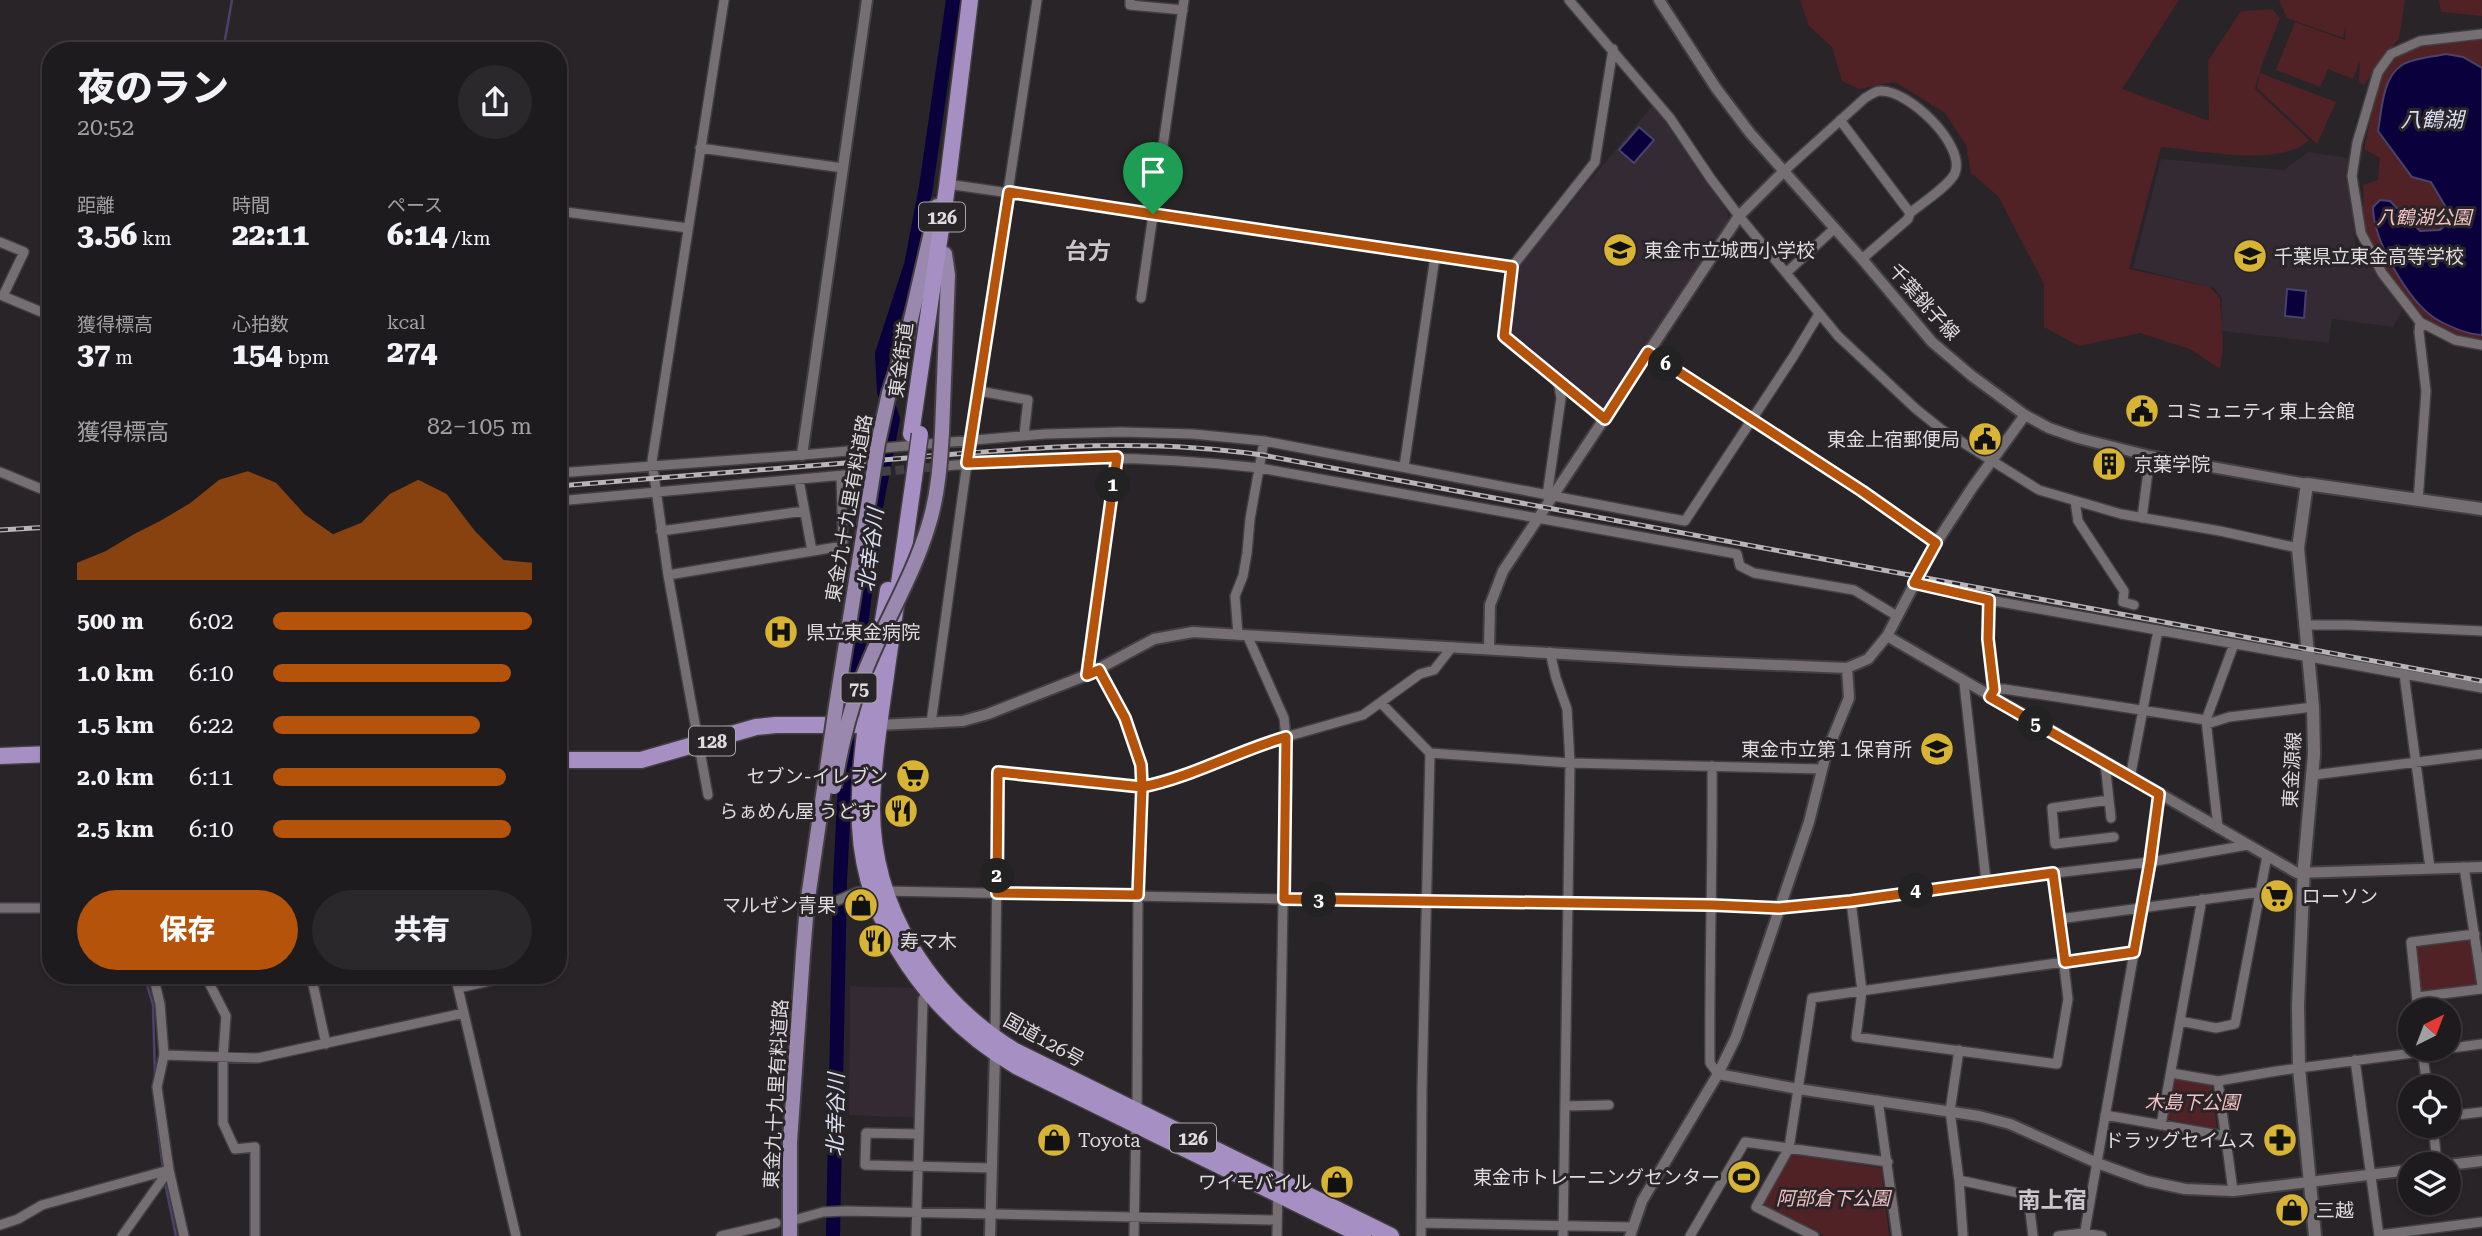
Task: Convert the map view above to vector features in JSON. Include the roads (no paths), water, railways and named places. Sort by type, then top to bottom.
[{"type":"highway","name":"東金街道","points":[[916,434],[970,0]]},
{"type":"highway","name":"東金街道","points":[[873,725],[944,254],[979,0]]},
{"type":"highway","name":"128","points":[[567,760],[641,760],[756,727],[776,724],[873,725]]},
{"type":"highway","name":"国道126号","points":[[873,725],[872,807],[879,891],[892,936],[927,993],[962,1027],[995,1046],[1049,1068],[1137,1118],[1278,1187],[1391,1236]]},
{"type":"highway","points":[[0,756],[42,754]]},
{"type":"highway","name":"国道126号","points":[[879,891],[919,962],[945,995],[995,1046]]},
{"type":"highway","name":"国道126号","points":[[1278,1187],[1363,1236]]},
{"type":"main road","name":"東金九十九里有料道路","points":[[790,1236],[791,1117],[807,905],[842,666],[878,443],[889,393],[906,341],[942,183],[953,94],[961,76]]},
{"type":"main road","name":"東金九十九里有料道路","points":[[803,954],[824,834],[852,707],[867,665],[909,579],[925,538],[936,496],[942,432],[948,275],[944,254]]},
{"type":"main road","points":[[2307,484],[2482,509]]},
{"type":"main road","name":"東金源線","points":[[2307,484],[2298,548],[2313,708],[2313,775],[2304,875],[2298,1005],[2299,1068],[2315,1236]]},
{"type":"street","points":[[708,795],[668,575],[653,453],[724,0]]},
{"type":"street","points":[[802,455],[867,0]]},
{"type":"street","points":[[931,723],[1037,0]]},
{"type":"street","points":[[1130,0],[1129,5],[1184,5],[1141,298]]},
{"type":"street","points":[[1569,0],[1670,118],[1739,216],[1819,314],[1853,351],[1916,409],[1990,461],[2039,490],[2142,518],[2298,548]]},
{"type":"street","name":"千葉銚子線","points":[[1659,0],[1716,88],[1783,172],[1835,228],[1932,342],[1972,376],[2025,415],[2049,428],[2078,438],[2150,456],[2307,484]]},
{"type":"street","points":[[2482,34],[2420,41],[2391,54],[2378,72],[2357,142],[2352,176],[2361,233],[2382,273],[2420,322],[2455,340],[2482,345]]},
{"type":"street","points":[[1605,419],[1504,336],[1512,267],[1595,162],[1613,49]]},
{"type":"street","points":[[1489,648],[1490,605],[1503,571],[1538,519],[1549,496],[1605,419],[1739,216],[1865,98],[1879,91],[1895,94],[1922,110],[1948,140],[1958,161],[1954,176],[1862,259]]},
{"type":"street","points":[[1840,121],[1910,213]]},
{"type":"street","points":[[700,148],[843,168]]},
{"type":"street","points":[[954,185],[1512,267]]},
{"type":"street","points":[[567,212],[688,228]]},
{"type":"street","points":[[1786,273],[1835,228]]},
{"type":"street","points":[[0,242],[24,252],[1,298],[42,313]]},
{"type":"street","points":[[1404,467],[1434,257]]},
{"type":"street","points":[[567,472],[1024,435],[1121,432],[1193,434],[1264,441],[1685,521],[1819,314]]},
{"type":"street","points":[[2418,501],[2426,391],[2420,322]]},
{"type":"street","points":[[1648,352],[1862,491],[1936,543]]},
{"type":"street","points":[[1549,496],[1561,398],[1558,381]]},
{"type":"street","points":[[979,391],[1028,400],[1024,435]]},
{"type":"street","points":[[873,725],[963,721],[988,714],[1099,670],[1154,639],[1193,632],[1682,661],[1847,667],[1868,659],[1887,636],[1936,543],[1990,461],[2025,415]]},
{"type":"street","points":[[1264,441],[1243,576],[1235,596],[1243,635],[1284,718],[1286,737],[1277,1236]]},
{"type":"street","points":[[2142,518],[2150,456]]},
{"type":"street","points":[[1087,675],[1117,457]]},
{"type":"street","points":[[944,466],[1117,457],[1204,461],[1260,468],[1737,554],[1740,566],[1754,573],[1854,590],[1897,616]]},
{"type":"street","points":[[0,472],[42,489]]},
{"type":"street","points":[[567,500],[855,474]]},
{"type":"street","points":[[668,575],[844,546],[841,476]]},
{"type":"street","points":[[799,480],[811,551]]},
{"type":"street","points":[[2075,501],[2078,521],[2124,591],[2123,602],[2134,605]]},
{"type":"street","points":[[661,531],[804,511]]},
{"type":"street","points":[[1914,583],[1989,600],[2482,688]]},
{"type":"street","points":[[1989,600],[1988,639],[1992,694]]},
{"type":"street","points":[[2304,625],[2482,631]]},
{"type":"street","points":[[2130,778],[2158,630]]},
{"type":"street","points":[[1887,636],[1964,683],[1992,694],[2130,778],[2297,873],[2304,875],[2482,867]]},
{"type":"street","points":[[2218,828],[2207,722],[2234,644]]},
{"type":"street","points":[[990,1236],[998,772],[1142,787],[1163,783],[1261,744],[1363,715],[1382,704],[1413,679],[1434,670],[1452,647]]},
{"type":"street","points":[[1550,652],[1567,709],[1570,763],[1563,1236]]},
{"type":"street","points":[[1422,1223],[1563,1225],[1631,1231],[1642,1200],[1718,1074],[1736,1037],[1809,822],[1821,769],[1849,698],[1847,667]]},
{"type":"street","points":[[1099,670],[1133,737],[1141,765],[1134,1236]]},
{"type":"street","points":[[2404,674],[2430,868]]},
{"type":"street","points":[[1964,683],[1986,881]]},
{"type":"street","points":[[1992,694],[2004,689],[2207,722],[2313,708]]},
{"type":"street","points":[[1382,704],[1430,753],[1570,763],[1821,769]]},
{"type":"street","points":[[1421,1236],[1430,753]]},
{"type":"street","points":[[2313,775],[2482,754]]},
{"type":"street","points":[[2105,763],[2111,818]]},
{"type":"street","points":[[1712,766],[1710,1063],[1718,1074],[1798,1089],[1950,1111],[2010,1124],[2097,1163],[2185,1189],[2233,1191],[2398,1172]]},
{"type":"street","points":[[2084,1234],[2150,862],[2159,794]]},
{"type":"street","points":[[2109,800],[2052,808],[2055,844],[2114,837]]},
{"type":"street","points":[[825,906],[857,892],[879,891],[1779,908],[2150,862],[2248,845]]},
{"type":"street","points":[[2180,1021],[2216,1028],[2235,1024],[2267,856]]},
{"type":"street","points":[[2464,867],[2475,934],[2482,987],[2417,997],[2411,942],[2475,934]]},
{"type":"street","points":[[1851,901],[1862,991],[1856,1037],[2057,1064],[2068,999],[2053,873]]},
{"type":"street","points":[[2059,919],[2260,892]]},
{"type":"street","points":[[2161,1125],[2202,899]]},
{"type":"street","points":[[0,908],[42,908]]},
{"type":"street","points":[[1810,1235],[1756,1207],[1789,1148],[1812,998],[2134,952]]},
{"type":"street","points":[[155,984],[160,1004],[164,1055],[157,1087],[169,1170],[184,1236]]},
{"type":"street","points":[[210,984],[226,1016],[223,1123],[235,1149],[255,1147],[255,1236]]},
{"type":"street","points":[[313,984],[326,1044]]},
{"type":"street","points":[[457,984],[516,1236]]},
{"type":"street","points":[[458,988],[476,984]]},
{"type":"street","points":[[916,1236],[923,999],[927,993]]},
{"type":"street","points":[[164,1055],[258,1058],[464,1013]]},
{"type":"street","points":[[2461,1046],[2482,1044]]},
{"type":"street","points":[[1959,1050],[1950,1111],[1963,1236]]},
{"type":"street","points":[[2171,1073],[2218,1081],[2398,1054]]},
{"type":"street","points":[[2355,1060],[2379,1236],[2482,1222]]},
{"type":"street","points":[[2218,1081],[2233,1191]]},
{"type":"street","points":[[1878,1100],[1897,1236]]},
{"type":"street","points":[[1565,1106],[1609,1105]]},
{"type":"street","points":[[2461,1114],[2482,1111]]},
{"type":"street","points":[[2105,1115],[2225,1136]]},
{"type":"street","points":[[919,1134],[866,1133],[865,1165],[992,1168]]},
{"type":"street","points":[[1690,1236],[1745,1142],[1888,1162]]},
{"type":"street","points":[[2461,1163],[2482,1161]]},
{"type":"street","points":[[0,1225],[18,1220],[42,1205],[169,1170]]},
{"type":"street","points":[[122,1236],[169,1170]]},
{"type":"street","points":[[1959,1180],[2028,1195],[2033,1236]]},
{"type":"street","points":[[798,1219],[823,1212],[846,1211],[1278,1220]]},
{"type":"street","points":[[721,1236],[776,1223]]},
{"type":"street","points":[[2058,1236],[2102,1236]]},
{"type":"water","name":"八鶴湖","points":[[2446,54],[2463,57],[2482,68],[2482,335],[2452,327],[2436,319],[2414,299],[2386,252],[2379,236],[2373,207],[2380,200],[2390,201],[2420,231],[2440,230],[2451,220],[2431,182],[2412,177],[2378,131],[2384,95],[2395,71],[2412,61]]},
{"type":"water","points":[[1639,127],[1654,140],[1634,163],[1619,150]]},
{"type":"water","points":[[2287,289],[2306,291],[2304,318],[2285,316]]},
{"type":"waterway","points":[[225,42],[232,0]]},
{"type":"waterway","name":"北幸谷川","points":[[852,696],[876,507],[893,419],[884,392],[882,354],[911,265],[926,187],[953,0]]},
{"type":"waterway","name":"北幸谷川","points":[[833,1236],[840,882],[847,741]]},
{"type":"waterway","points":[[147,984],[153,1005],[155,1079]]},
{"type":"waterway","points":[[154,1099],[163,1169]]},
{"type":"waterway","points":[[165,1183],[176,1236]]},
{"type":"tunnel","points":[[855,474],[944,466]]},
{"type":"railway","points":[[567,485],[1040,448],[1129,445],[1217,450],[1262,455],[2482,681]]},
{"type":"railway","points":[[0,530],[42,528]]},
{"type":"place","name":"東金市立城西小学校","points":[[1620,250]]},
{"type":"place","name":"千葉県立東金高等学校","points":[[2250,256]]},
{"type":"place","name":"コミュニティ東上会館","points":[[2142,411]]},
{"type":"place","name":"東金上宿郵便局","points":[[1985,439]]},
{"type":"place","name":"京葉学院","points":[[2109,464]]},
{"type":"place","name":"県立東金病院","points":[[781,632]]},
{"type":"place","name":"東金市立第１保育所","points":[[1937,749]]},
{"type":"place","name":"セブン-イレブン","points":[[913,776]]},
{"type":"place","name":"らぁめん屋 うどす","points":[[901,811]]},
{"type":"place","name":"ローソン","points":[[2277,896]]},
{"type":"place","name":"マルゼン青果","points":[[861,905]]},
{"type":"place","name":"寿マ木","points":[[875,941]]},
{"type":"place","name":"Toyota","points":[[1054,1140]]},
{"type":"place","name":"ドラッグセイムス","points":[[2280,1140]]},
{"type":"place","name":"東金市トレーニングセンター","points":[[1744,1177]]},
{"type":"place","name":"ワイモバイル","points":[[1337,1182]]},
{"type":"place","name":"三越","points":[[2292,1210]]},
{"type":"district","name":"台方","points":[[1088,251]]},
{"type":"district","name":"南上宿","points":[[2052,1200]]},
{"type":"park label","name":"八鶴湖公園","points":[[2424,217]]},
{"type":"park label","name":"木島下公園","points":[[2192,1102]]},
{"type":"park label","name":"阿部倉下公園","points":[[1833,1198]]}]
